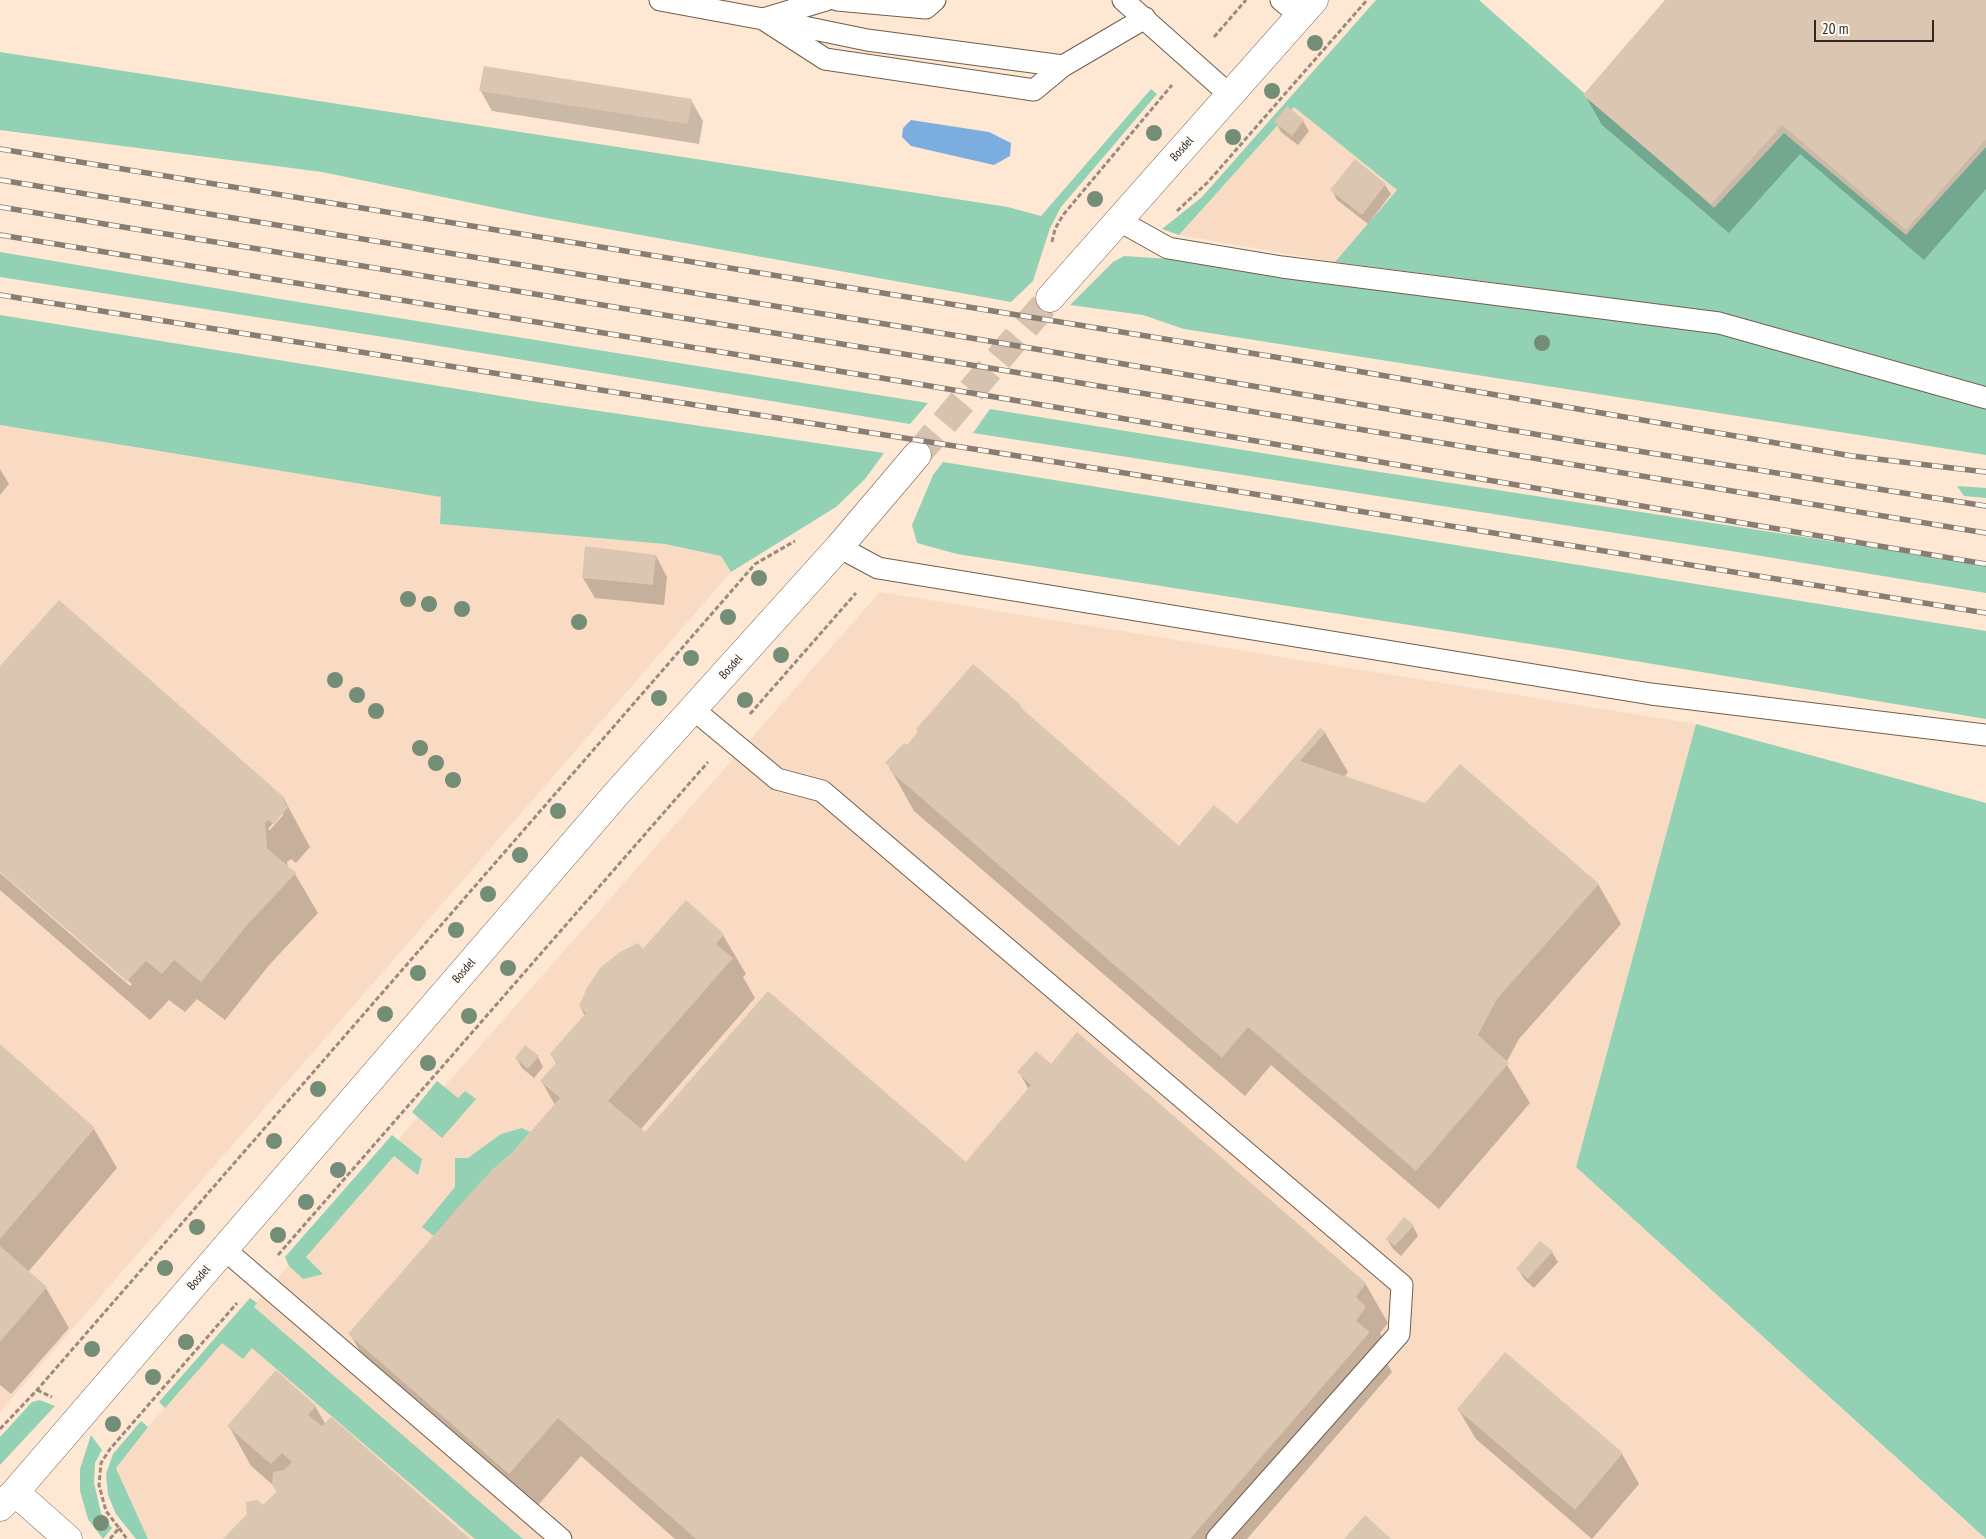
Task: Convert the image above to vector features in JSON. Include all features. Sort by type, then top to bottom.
[{"type":"street","name":"Bosdel","points":[[1050,298],[1231,96],[1298,5]]},
{"type":"street","name":"Bosdel","points":[[68,1539],[7,1499],[618,792],[839,547],[918,455]]},
{"type":"lane","points":[[660,0],[763,19],[825,59],[1034,90],[1062,66],[1145,18]]},
{"type":"lane","points":[[763,19],[826,0]]},
{"type":"lane","points":[[837,0],[926,8],[935,0]]},
{"type":"lane","points":[[1123,0],[1231,96]]},
{"type":"lane","points":[[1118,220],[1168,248],[1282,267],[1719,323],[1986,398]]},
{"type":"lane","points":[[839,547],[878,568],[1651,694],[1986,735]]},
{"type":"lane","points":[[693,709],[776,780],[822,791],[1402,1285],[1399,1334],[1217,1539]]},
{"type":"lane","points":[[224,1249],[561,1539]]},
{"type":"path","points":[[1055,229],[1063,215],[1246,0]]},
{"type":"path","points":[[1145,236],[1182,207],[1208,182],[1367,0]]},
{"type":"path","points":[[0,1429],[755,564],[785,546]]},
{"type":"path","points":[[127,1539],[106,1511],[99,1485],[101,1463],[110,1450],[878,568]]},
{"type":"path","points":[[36,1390],[54,1398]]},
{"type":"path","points":[[110,1539],[119,1528]]},
{"type":"shaded area","points":[[1294,107],[1397,190],[1335,262],[1179,235]]},
{"type":"shaded area","points":[[0,425],[441,497],[440,524],[665,544],[721,556],[731,572],[0,1412]]},
{"type":"shaded area","points":[[880,592],[1696,724],[1576,1167],[1985,1539],[148,1539],[115,1465],[423,1111]]},
{"type":"green space","points":[[1376,0],[1479,0],[1714,208],[1784,133],[1906,235],[1986,147],[1986,388],[1711,311],[1335,262],[1397,190],[1294,107],[1179,235],[1162,229],[1202,197]]},
{"type":"green space","points":[[0,52],[1008,207],[1041,216],[1151,89],[1157,94],[1061,207],[1050,228],[1033,281],[1011,302],[530,215],[322,172],[0,130]]},
{"type":"green space","points":[[0,252],[928,403],[910,424],[409,341],[0,277]]},
{"type":"green space","points":[[1124,256],[1186,260],[1714,330],[1986,406],[1986,455],[1184,329],[1143,315],[1070,305],[1113,262]]},
{"type":"green space","points":[[0,315],[538,402],[884,453],[865,479],[836,507],[731,572],[721,556],[665,544],[440,524],[441,497],[0,425]]},
{"type":"green space","points":[[990,409],[1373,471],[1986,565],[1986,593],[1731,551],[973,433]]},
{"type":"green space","points":[[943,462],[1986,631],[1986,719],[1562,649],[957,554],[917,543],[912,525],[933,475]]},
{"type":"green space","points":[[1957,486],[1986,488],[1986,498],[1964,496]]},
{"type":"green space","points":[[1696,724],[1986,803],[1986,1539],[1576,1167]]},
{"type":"green space","points":[[437,1081],[458,1098],[465,1091],[476,1099],[442,1138],[412,1112]]},
{"type":"green space","points":[[522,1128],[530,1132],[513,1152],[492,1170],[434,1236],[422,1227],[455,1187],[455,1158],[468,1158],[501,1134]]},
{"type":"green space","points":[[392,1135],[422,1159],[418,1175],[394,1156],[306,1257],[323,1274],[303,1279],[289,1266],[285,1257]]},
{"type":"green space","points":[[250,1298],[257,1303],[254,1307],[523,1539],[475,1539],[252,1348],[243,1359],[222,1343],[165,1408],[159,1402]]},
{"type":"green space","points":[[40,1400],[55,1406],[0,1465],[0,1437],[32,1402]]},
{"type":"green space","points":[[141,1421],[148,1427],[116,1468],[148,1539],[136,1539],[116,1514],[108,1495],[106,1474],[113,1454]]},
{"type":"green space","points":[[91,1435],[102,1450],[95,1463],[94,1483],[101,1513],[112,1528],[103,1539],[88,1519],[80,1491],[80,1469]]},
{"type":"water","points":[[911,120],[989,132],[1011,143],[1010,156],[994,165],[911,146],[902,137],[903,128]]},
{"type":"building","points":[[1665,0],[1986,0],[1986,139],[1906,230],[1782,125],[1711,204],[1583,95]]},
{"type":"building","points":[[484,66],[692,99],[688,124],[479,91]]},
{"type":"building","points":[[1287,106],[1304,120],[1292,136],[1274,122]]},
{"type":"building","points":[[1355,159],[1386,184],[1362,215],[1330,190]]},
{"type":"building","points":[[585,546],[656,555],[653,585],[582,578]]},
{"type":"building","points":[[59,600],[285,798],[284,802],[288,807],[274,824],[268,820],[265,823],[267,848],[296,873],[248,924],[201,982],[174,960],[162,974],[146,961],[127,981],[0,872],[0,666]]},
{"type":"building","points":[[973,664],[1179,846],[1214,805],[1237,824],[1320,728],[1326,732],[1300,761],[1425,803],[1460,764],[1599,884],[1497,999],[1478,1035],[1509,1063],[1416,1171],[1248,1027],[1222,1058],[890,771],[892,769],[885,763],[904,743],[907,745],[918,732],[916,729]]},
{"type":"building","points":[[686,900],[724,934],[716,944],[733,958],[608,1101],[645,1132],[768,991],[966,1162],[1031,1085],[1017,1072],[1036,1051],[1051,1064],[1077,1032],[1366,1283],[1356,1297],[1366,1307],[1356,1321],[1370,1332],[1190,1539],[696,1539],[558,1418],[509,1474],[348,1334],[468,1196],[492,1170],[513,1152],[560,1098],[540,1081],[557,1062],[550,1054],[586,1013],[579,1006],[587,988],[600,968],[620,952],[638,943],[643,949]]},
{"type":"building","points":[[0,1044],[95,1128],[0,1239]]},
{"type":"building","points":[[525,1045],[539,1056],[528,1069],[515,1058]]},
{"type":"building","points":[[1404,1217],[1414,1225],[1395,1246],[1386,1239]]},
{"type":"building","points":[[1540,1241],[1553,1251],[1528,1279],[1516,1269]]},
{"type":"building","points":[[0,1246],[47,1287],[0,1342]]},
{"type":"building","points":[[1505,1352],[1623,1453],[1575,1510],[1457,1409]]},
{"type":"building","points":[[276,1370],[316,1406],[308,1415],[322,1426],[331,1417],[470,1539],[223,1539],[247,1514],[246,1502],[258,1500],[263,1505],[277,1491],[272,1485],[273,1472],[284,1470],[292,1462],[282,1453],[271,1464],[227,1426]]},
{"type":"building","points":[[1365,1515],[1391,1539],[1344,1539]]},
{"type":"tunnel","points":[[917,455],[1050,298]]},
{"type":"railway","points":[[0,149],[1281,358],[1852,456],[1986,472]]},
{"type":"railway","points":[[0,180],[977,339],[1587,443],[1986,506]]},
{"type":"railway","points":[[0,207],[1986,533]]},
{"type":"railway","points":[[0,235],[912,383],[1986,564]]},
{"type":"railway","points":[[0,295],[1100,469],[1986,613]]}]
